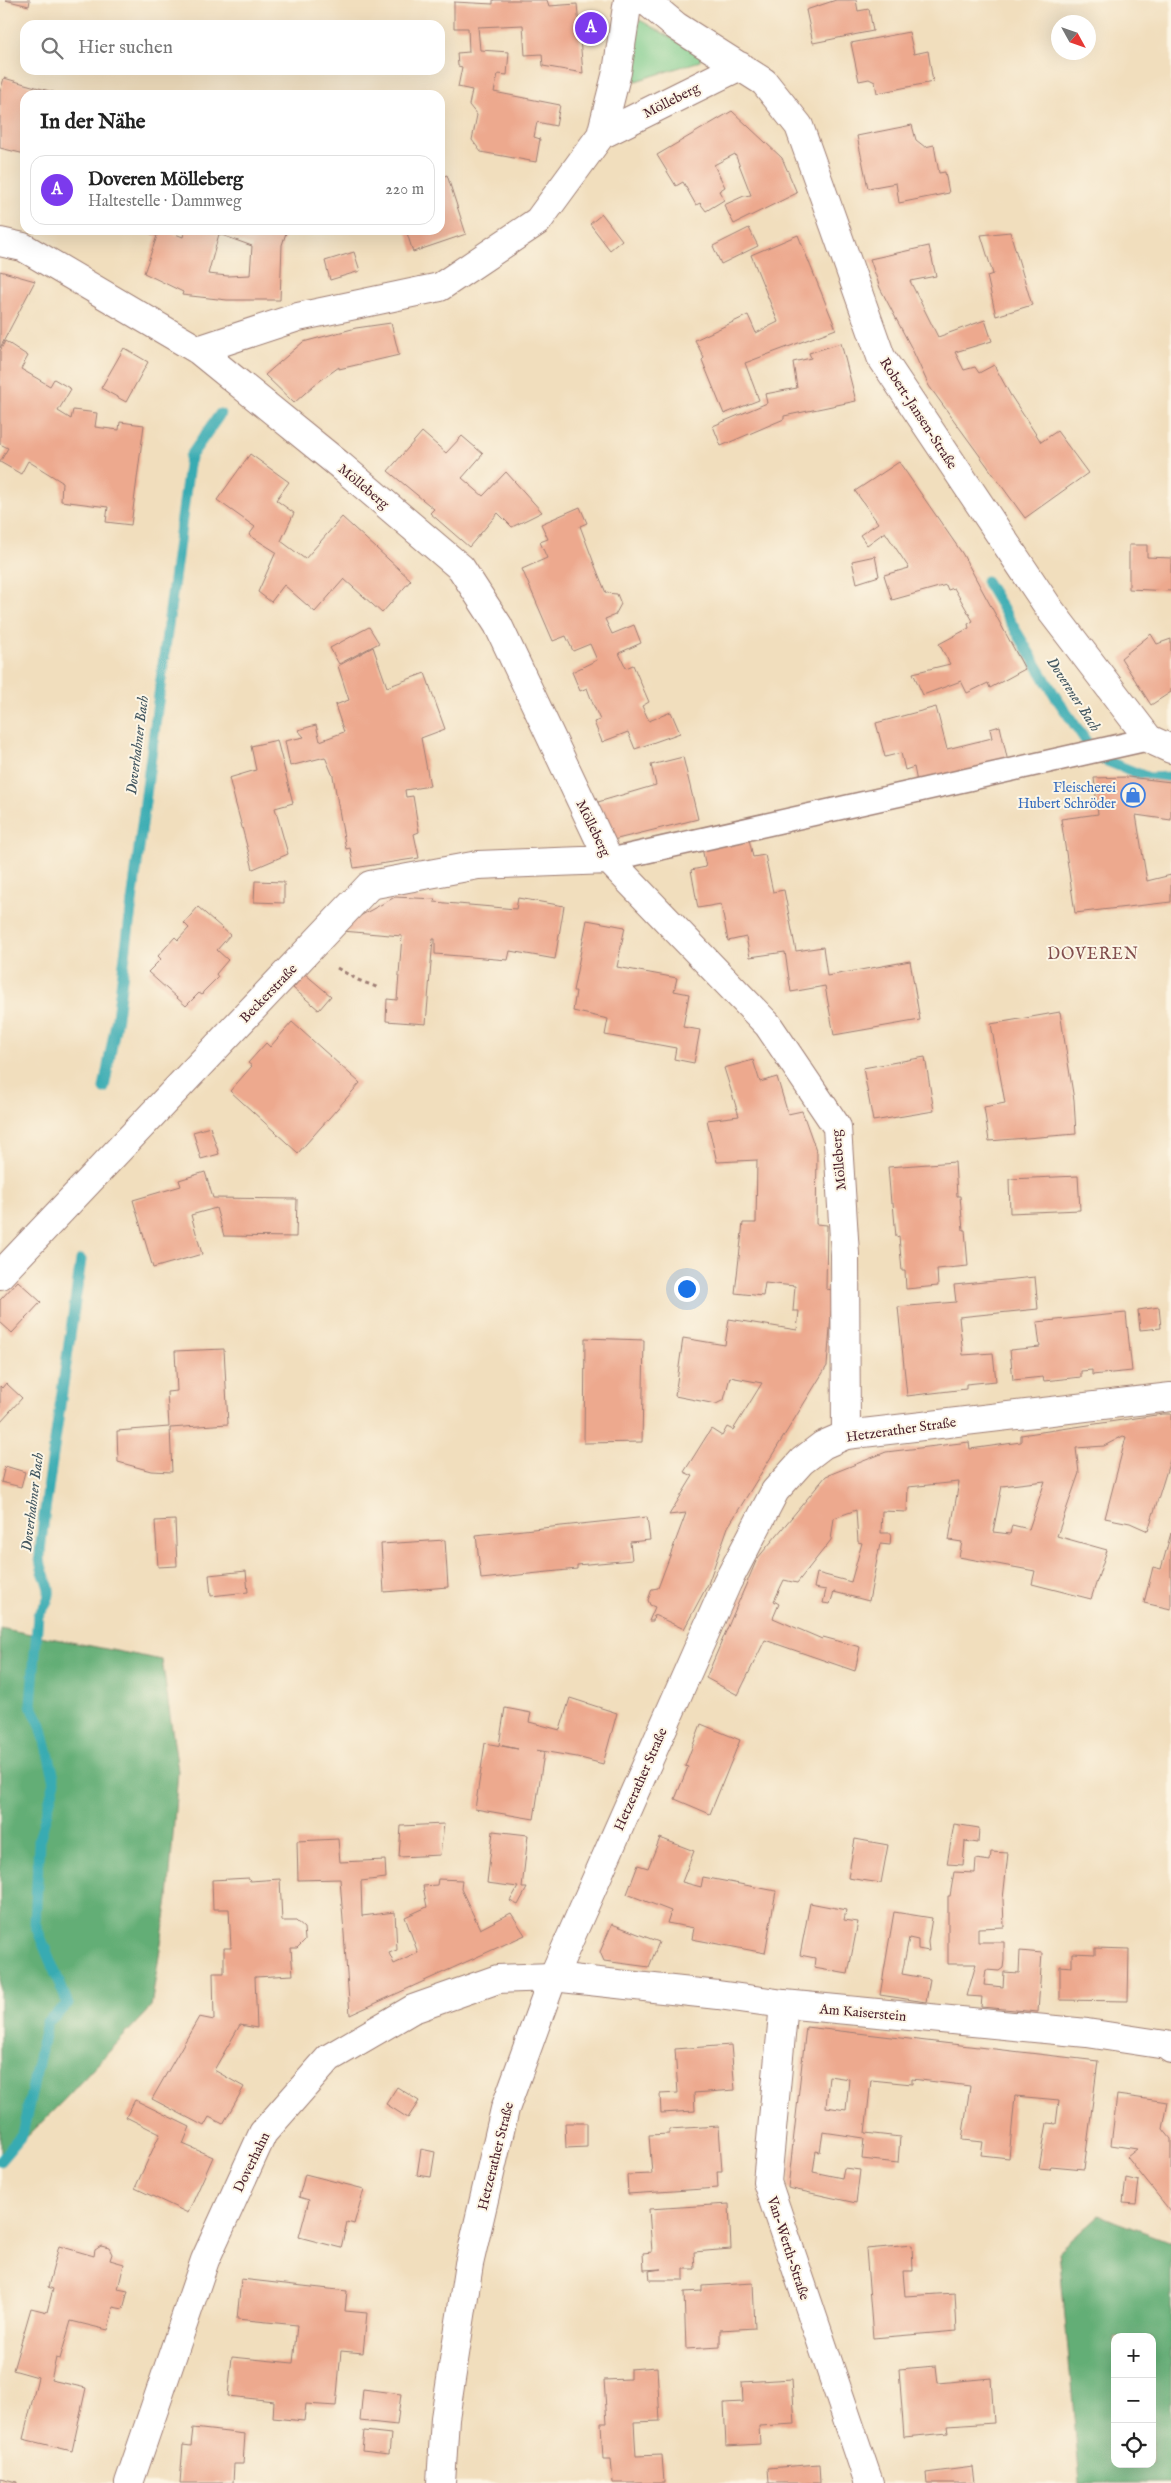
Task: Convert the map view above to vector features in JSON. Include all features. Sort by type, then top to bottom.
[{"type":"street","name":"Mölleberg","points":[[198,350],[298,317],[440,287],[538,221],[602,135],[618,72],[628,0]]},
{"type":"street","name":"Robert-Jansen-Straße","points":[[645,0],[676,26],[764,82],[799,126],[882,357],[1051,611],[1160,744]]},
{"type":"street","name":"Mölleberg","points":[[602,135],[740,66]]},
{"type":"street","name":"Mölleberg","points":[[0,242],[23,247],[198,350],[341,466],[461,568],[498,625],[609,860],[768,1025],[837,1128],[845,1254],[846,1435]]},
{"type":"street","name":"Beckerstraße","points":[[0,1275],[370,885],[478,865],[609,860]]},
{"type":"street","name":"Hetzerather Straße","points":[[440,2483],[445,2418],[469,2264],[505,2109],[553,1977],[723,1592],[775,1491],[802,1461],[823,1445],[846,1435],[1171,1397]]},
{"type":"street","name":"Am Kaiserstein","points":[[553,1977],[784,2004],[1087,2033],[1166,2045],[1171,2049]]},
{"type":"street","name":"Doverhahn","points":[[129,2483],[205,2260],[262,2133],[329,2058],[413,2009],[498,1979],[553,1977]]},
{"type":"street","name":"Van-Werth-Straße","points":[[784,2004],[767,2182],[869,2483]]},
{"type":"lane","points":[[609,860],[1160,744]]},
{"type":"path","points":[[313,945],[334,966],[358,980],[379,988]]},
{"type":"green space","points":[[640,20],[701,55],[700,61],[636,81],[632,78],[634,28]]},
{"type":"green space","points":[[0,1628],[162,1660],[178,1771],[168,1899],[151,2007],[64,2100],[0,2164]]},
{"type":"green space","points":[[1099,2215],[1171,2242],[1171,2483],[1080,2483],[1059,2251]]},
{"type":"building","points":[[5,0],[30,0],[29,6]]},
{"type":"building","points":[[493,0],[547,0],[549,6],[577,4],[583,73],[543,66],[542,54],[525,55],[523,25],[478,27],[480,50],[509,52],[507,75],[498,74],[494,92],[560,105],[556,126],[537,122],[534,137],[540,139],[536,162],[481,152],[472,140],[477,115],[469,105],[472,90],[458,87],[462,67],[458,66],[457,53],[469,52],[468,28],[454,28],[454,2],[493,4]]},
{"type":"building","points":[[836,0],[856,0],[858,11],[869,9],[873,31],[813,43],[806,10]]},
{"type":"building","points":[[909,32],[914,54],[928,51],[933,82],[877,93],[875,82],[869,79],[859,81],[851,43]]},
{"type":"building","points":[[4,78],[46,90],[20,90],[20,153],[0,148],[0,92]]},
{"type":"building","points":[[732,111],[782,158],[797,193],[734,224],[724,205],[751,195],[735,154],[714,165],[725,187],[719,191],[724,200],[706,211],[700,203],[696,205],[683,182],[676,186],[657,155]]},
{"type":"building","points":[[912,125],[916,140],[925,147],[934,145],[939,173],[945,172],[949,193],[899,203],[896,183],[868,188],[857,136]]},
{"type":"building","points":[[447,175],[466,234],[413,252],[408,235],[445,235],[445,176]]},
{"type":"building","points":[[602,214],[622,240],[610,250],[590,224]]},
{"type":"building","points":[[749,228],[758,246],[721,264],[713,246]]},
{"type":"building","points":[[1010,232],[1032,305],[996,316],[987,276],[993,274],[981,235]]},
{"type":"building","points":[[154,235],[178,235],[183,237],[184,235],[219,235],[208,274],[228,276],[250,275],[252,246],[222,235],[285,235],[282,245],[280,300],[227,300],[182,295],[183,292],[144,273],[157,236]]},
{"type":"building","points":[[798,235],[836,329],[745,363],[759,400],[724,414],[702,360],[704,358],[695,340],[748,315],[756,333],[778,322],[751,255]]},
{"type":"building","points":[[929,246],[936,276],[910,281],[938,337],[985,320],[992,341],[955,352],[964,370],[975,367],[979,373],[994,365],[1011,396],[1041,442],[1057,431],[1088,473],[1025,518],[929,386],[880,288],[870,259]]},
{"type":"building","points":[[354,252],[360,271],[330,280],[325,261]]},
{"type":"building","points":[[0,271],[35,281],[0,348]]},
{"type":"building","points":[[391,323],[399,355],[339,369],[339,367],[314,385],[294,403],[265,375],[303,342],[356,328]]},
{"type":"building","points":[[5,341],[28,356],[21,369],[50,386],[54,379],[71,389],[58,411],[71,419],[73,410],[97,413],[95,427],[119,430],[120,422],[144,425],[131,525],[106,522],[108,507],[61,501],[62,482],[28,461],[21,474],[0,462],[8,448],[0,444],[0,351]]},
{"type":"building","points":[[841,343],[856,401],[784,416],[784,419],[721,446],[713,426],[767,403],[765,394],[797,388],[793,362],[811,358],[809,353]]},
{"type":"building","points":[[124,348],[148,362],[126,402],[101,388]]},
{"type":"building","points":[[422,432],[446,453],[462,436],[483,454],[462,478],[483,496],[506,472],[542,512],[512,527],[498,513],[469,547],[430,513],[434,509],[388,471]]},
{"type":"building","points":[[250,454],[289,482],[276,500],[294,513],[281,541],[305,559],[342,517],[411,580],[382,613],[344,579],[315,612],[284,585],[271,602],[258,592],[276,552],[249,535],[255,527],[217,500]]},
{"type":"building","points":[[899,462],[962,553],[1025,669],[990,688],[988,683],[967,693],[961,681],[923,695],[913,673],[950,664],[939,644],[969,628],[968,624],[973,621],[954,588],[948,590],[946,585],[892,600],[884,575],[909,568],[885,532],[867,545],[860,535],[878,523],[855,491]]},
{"type":"building","points":[[580,507],[587,523],[580,526],[606,593],[617,594],[621,604],[615,615],[605,619],[612,634],[634,625],[641,643],[619,653],[626,668],[633,665],[649,702],[642,706],[649,721],[671,712],[680,733],[635,749],[628,732],[602,742],[594,722],[600,720],[587,688],[580,691],[572,672],[597,660],[590,644],[573,651],[566,636],[553,641],[522,569],[547,558],[540,542],[548,539],[541,524]]},
{"type":"building","points":[[1129,545],[1147,545],[1147,557],[1171,558],[1171,591],[1129,589]]},
{"type":"building","points":[[875,556],[879,576],[857,583],[852,561]]},
{"type":"building","points":[[369,627],[379,643],[339,664],[330,648]]},
{"type":"building","points":[[1151,634],[1157,644],[1171,639],[1171,692],[1151,705],[1121,658]]},
{"type":"building","points":[[373,647],[387,687],[425,673],[445,729],[421,738],[430,786],[405,790],[406,797],[413,796],[419,832],[414,834],[419,858],[354,868],[350,848],[346,849],[333,776],[325,757],[290,766],[285,741],[304,737],[298,730],[316,725],[320,741],[344,732],[335,705],[349,700],[338,666]]},
{"type":"building","points":[[936,707],[947,749],[992,738],[990,729],[1000,726],[1008,762],[917,782],[914,767],[905,770],[901,753],[885,757],[876,723]]},
{"type":"building","points":[[277,740],[293,803],[275,808],[288,854],[253,869],[229,778],[256,770],[251,746]]},
{"type":"building","points":[[683,757],[698,819],[609,841],[598,802],[656,785],[651,765]]},
{"type":"building","points":[[1128,777],[1171,782],[1171,820],[1136,815],[1147,881],[1171,875],[1171,902],[1075,913],[1061,819],[1098,814],[1094,778]]},
{"type":"building","points":[[749,839],[753,857],[765,855],[773,892],[784,890],[796,951],[823,947],[827,976],[910,961],[920,1020],[834,1035],[825,986],[791,992],[785,952],[750,957],[746,937],[728,941],[721,904],[698,908],[691,870],[706,867],[702,848]]},
{"type":"building","points":[[255,881],[284,882],[284,903],[254,902]]},
{"type":"building","points":[[395,897],[435,899],[434,902],[516,909],[518,898],[564,906],[555,959],[510,951],[508,960],[435,954],[435,939],[433,939],[426,1024],[386,1021],[387,999],[397,1000],[402,936],[342,931],[349,922]]},
{"type":"building","points":[[198,907],[230,935],[217,950],[228,960],[216,974],[218,977],[202,995],[199,993],[186,1006],[148,972],[161,959],[158,956],[175,937],[178,940],[189,928],[184,923]]},
{"type":"building","points":[[587,920],[625,927],[617,967],[677,978],[674,991],[689,994],[683,1027],[700,1030],[694,1063],[674,1059],[676,1048],[605,1035],[608,1019],[573,1011],[576,991],[573,991]]},
{"type":"building","points":[[305,974],[331,996],[319,1010],[293,988]]},
{"type":"building","points":[[1060,1012],[1074,1100],[1076,1134],[989,1141],[984,1107],[1005,1103],[991,1024]]},
{"type":"building","points":[[292,1022],[360,1083],[298,1153],[230,1091],[252,1066],[248,1063],[266,1043],[270,1047]]},
{"type":"building","points":[[925,1057],[934,1111],[873,1121],[863,1068]]},
{"type":"building","points":[[753,1060],[760,1082],[777,1077],[788,1114],[802,1111],[817,1153],[816,1224],[827,1225],[826,1289],[833,1290],[827,1366],[728,1527],[708,1584],[684,1629],[654,1615],[653,1621],[649,1621],[655,1607],[650,1605],[648,1600],[652,1589],[658,1588],[686,1513],[669,1515],[693,1476],[684,1472],[711,1429],[722,1436],[727,1427],[733,1430],[762,1383],[730,1377],[724,1400],[716,1404],[675,1396],[683,1338],[725,1345],[729,1319],[797,1330],[799,1311],[793,1311],[795,1286],[765,1283],[763,1296],[735,1293],[743,1223],[756,1223],[757,1160],[717,1162],[707,1120],[739,1116],[724,1068]]},
{"type":"building","points":[[210,1127],[219,1154],[201,1159],[193,1132]]},
{"type":"building","points":[[955,1162],[957,1196],[960,1196],[968,1266],[937,1269],[938,1286],[906,1289],[905,1271],[902,1271],[899,1236],[896,1237],[888,1167]]},
{"type":"building","points":[[205,1172],[213,1198],[297,1199],[296,1237],[224,1236],[216,1208],[191,1215],[202,1254],[153,1268],[133,1200],[181,1186],[179,1180]]},
{"type":"building","points":[[1078,1176],[1080,1210],[1010,1213],[1009,1179]]},
{"type":"building","points":[[1035,1277],[1038,1309],[959,1317],[963,1355],[993,1353],[996,1381],[966,1384],[966,1389],[907,1396],[898,1307],[956,1302],[954,1285]]},
{"type":"building","points":[[18,1281],[41,1302],[12,1333],[0,1322],[0,1300]]},
{"type":"building","points":[[1159,1307],[1161,1328],[1140,1330],[1138,1310]]},
{"type":"building","points":[[1126,1313],[1132,1371],[1092,1375],[1092,1370],[1081,1371],[1081,1377],[1044,1381],[1043,1377],[1013,1380],[1010,1350],[1040,1347],[1037,1322]]},
{"type":"building","points":[[585,1338],[644,1340],[642,1442],[584,1443]]},
{"type":"building","points":[[224,1349],[228,1424],[170,1428],[172,1472],[151,1471],[118,1462],[117,1431],[169,1427],[167,1392],[177,1391],[175,1351]]},
{"type":"building","points":[[6,1383],[22,1398],[0,1422],[0,1386],[2,1388]]},
{"type":"building","points":[[1171,1414],[1171,1457],[1148,1531],[1130,1523],[1105,1518],[1126,1437],[1123,1436],[1104,1446],[1076,1448],[1079,1473],[1057,1536],[1107,1550],[1091,1599],[1032,1584],[1035,1571],[959,1557],[962,1542],[949,1540],[959,1482],[908,1487],[907,1512],[882,1511],[881,1533],[891,1533],[890,1545],[880,1544],[869,1601],[834,1592],[830,1604],[823,1603],[826,1590],[814,1588],[817,1573],[851,1582],[862,1543],[858,1542],[856,1510],[834,1518],[831,1540],[797,1583],[784,1580],[774,1601],[779,1604],[773,1618],[822,1639],[823,1637],[860,1647],[855,1671],[765,1640],[738,1695],[706,1678],[757,1559],[826,1476],[886,1452],[969,1442],[970,1449],[1021,1442],[1021,1435]],"holes":[[[1045,1481],[1029,1529],[1012,1525],[1010,1534],[993,1532],[1002,1486]]]},
{"type":"building","points":[[5,1466],[25,1472],[21,1487],[1,1482]]},
{"type":"building","points":[[647,1517],[650,1540],[630,1542],[632,1560],[577,1565],[577,1569],[481,1579],[476,1535]]},
{"type":"building","points":[[175,1520],[177,1566],[158,1567],[155,1521]]},
{"type":"building","points":[[1171,1533],[1171,1609],[1144,1603],[1153,1567],[1161,1569]]},
{"type":"building","points":[[445,1540],[448,1587],[384,1592],[381,1544]]},
{"type":"building","points":[[246,1571],[248,1592],[211,1596],[209,1575]]},
{"type":"building","points":[[570,1698],[617,1713],[603,1764],[577,1757],[536,1750],[544,1753],[534,1819],[475,1809],[485,1743],[518,1749],[499,1745],[505,1708],[531,1713],[529,1722],[560,1730]]},
{"type":"building","points":[[701,1724],[740,1740],[710,1814],[675,1799],[688,1767],[685,1766]]},
{"type":"building","points":[[444,1824],[440,1855],[399,1857],[401,1826]]},
{"type":"building","points":[[954,1824],[979,1828],[978,1843],[965,1841],[963,1865],[947,1864]]},
{"type":"building","points":[[493,1831],[528,1835],[522,1888],[527,1888],[518,1905],[510,1901],[518,1887],[487,1883]]},
{"type":"building","points":[[660,1838],[694,1851],[682,1882],[701,1887],[703,1877],[776,1891],[765,1953],[692,1939],[694,1928],[667,1923],[671,1911],[627,1894],[638,1865],[648,1868]]},
{"type":"building","points":[[338,1839],[340,1862],[385,1860],[386,1878],[361,1881],[362,1916],[395,1912],[397,1950],[389,1953],[394,1964],[418,1953],[405,1917],[427,1907],[423,1886],[437,1885],[438,1879],[462,1880],[461,1889],[480,1929],[511,1913],[525,1935],[350,2015],[340,1879],[298,1880],[297,1841]]},
{"type":"building","points":[[855,1839],[888,1845],[881,1883],[848,1878]]},
{"type":"building","points":[[991,1852],[1008,1853],[1003,1899],[1004,1927],[978,1928],[978,1942],[1004,1942],[1004,1960],[1003,1968],[999,1971],[986,1970],[984,1985],[1003,1987],[1004,1972],[1019,1973],[1020,1951],[1042,1953],[1038,2012],[981,2007],[982,1997],[967,1996],[976,1964],[948,1964],[948,1896],[950,1896],[954,1872],[975,1873],[976,1859],[990,1861]]},
{"type":"building","points":[[249,1878],[250,1881],[280,1879],[282,1921],[296,1921],[304,1928],[305,1940],[297,1948],[291,1948],[293,1975],[255,1977],[257,2028],[240,2025],[214,2070],[244,2087],[223,2124],[209,2117],[204,2126],[152,2099],[199,2017],[214,2020],[213,1973],[224,1973],[224,1948],[231,1948],[229,1909],[213,1909],[212,1880]]},
{"type":"building","points":[[810,1903],[846,1910],[844,1920],[858,1922],[848,1974],[814,1968],[815,1958],[800,1955]]},
{"type":"building","points":[[894,1912],[932,1918],[928,1942],[929,1951],[918,1949],[918,1940],[909,1938],[902,1974],[930,1979],[926,2002],[880,1995]]},
{"type":"building","points":[[612,1924],[659,1942],[649,1967],[604,1961],[600,1952]]},
{"type":"building","points":[[1095,1948],[1129,1949],[1128,2001],[1060,2000],[1060,1966],[1072,1967],[1072,1953],[1095,1954]]},
{"type":"building","points":[[806,2027],[1098,2061],[1084,2169],[1051,2166],[1050,2169],[1039,2168],[1047,2123],[1056,2124],[1059,2100],[1015,2096],[1009,2158],[981,2155],[983,2142],[962,2140],[970,2086],[912,2079],[912,2084],[871,2080],[865,2133],[900,2137],[898,2163],[862,2159],[864,2138],[823,2132],[820,2152],[816,2151],[813,2172],[842,2178],[844,2168],[860,2170],[856,2203],[788,2188]],"holes":[[[829,2076],[849,2079],[846,2110],[826,2107]]]},
{"type":"building","points":[[731,2045],[735,2090],[694,2093],[695,2111],[661,2113],[660,2094],[678,2093],[675,2049]]},
{"type":"building","points":[[397,2087],[419,2101],[408,2118],[386,2104]]},
{"type":"building","points":[[1117,2095],[1168,2102],[1163,2129],[1171,2139],[1171,2212],[1127,2157],[1137,2149],[1111,2145]]},
{"type":"building","points":[[135,2100],[190,2127],[183,2144],[213,2157],[188,2213],[135,2188],[160,2134],[126,2117]]},
{"type":"building","points":[[565,2123],[587,2123],[587,2147],[566,2148]]},
{"type":"building","points":[[719,2126],[722,2171],[717,2171],[718,2188],[628,2194],[627,2175],[652,2174],[649,2135],[669,2134],[669,2129]]},
{"type":"building","points":[[421,2149],[435,2152],[431,2177],[417,2175]]},
{"type":"building","points":[[305,2174],[364,2189],[354,2224],[347,2222],[341,2248],[299,2237],[309,2200],[299,2197]]},
{"type":"building","points":[[1126,2178],[1139,2181],[1136,2204],[1123,2203]]},
{"type":"building","points":[[729,2204],[731,2249],[694,2252],[695,2269],[684,2269],[684,2280],[650,2280],[649,2271],[661,2269],[644,2270],[643,2253],[652,2252],[649,2209]]},
{"type":"building","points":[[912,2245],[913,2271],[903,2271],[905,2296],[955,2293],[957,2331],[873,2338],[866,2249]]},
{"type":"building","points":[[59,2246],[94,2256],[95,2250],[101,2246],[109,2248],[112,2254],[110,2260],[124,2264],[118,2289],[128,2291],[123,2309],[113,2307],[108,2330],[71,2321],[60,2359],[56,2358],[51,2380],[86,2388],[72,2451],[23,2439],[38,2377],[13,2370],[31,2308],[47,2312],[53,2289],[48,2287]]},
{"type":"building","points":[[241,2279],[347,2291],[345,2311],[367,2313],[363,2353],[341,2351],[336,2406],[306,2404],[304,2421],[273,2418],[274,2401],[228,2396],[232,2357],[293,2363],[297,2325],[237,2319]]},
{"type":"building","points":[[753,2283],[755,2328],[720,2330],[720,2347],[686,2349],[684,2292],[702,2291],[702,2286]]},
{"type":"building","points":[[936,2366],[938,2383],[991,2378],[994,2423],[947,2426],[948,2433],[904,2437],[899,2369]]},
{"type":"building","points":[[657,2367],[660,2421],[634,2422],[635,2440],[636,2456],[662,2455],[664,2483],[613,2483],[611,2459],[603,2459],[601,2423],[607,2423],[604,2380],[630,2379],[630,2369]]},
{"type":"building","points":[[792,2379],[795,2424],[759,2426],[760,2444],[726,2446],[724,2403],[743,2402],[742,2382]]},
{"type":"building","points":[[363,2389],[401,2394],[397,2425],[360,2421]]},
{"type":"building","points":[[193,2428],[245,2434],[243,2464],[234,2464],[233,2483],[180,2483],[183,2445],[191,2446]]},
{"type":"building","points":[[364,2431],[391,2434],[389,2454],[362,2451]]},
{"type":"building","points":[[819,2464],[820,2483],[769,2483],[768,2468]]},
{"type":"building","points":[[973,2467],[975,2483],[927,2483],[926,2473]]},
{"type":"building","points":[[0,2478],[17,2482],[17,2483],[0,2483]]},
{"type":"waterway","name":"Doverhahner Bach","points":[[104,1088],[117,1017],[190,457],[220,414]]},
{"type":"waterway","name":"Doverener Bach","points":[[986,581],[1057,699],[1097,757],[1149,778],[1171,777]]},
{"type":"waterway","name":"Doverhahner Bach","points":[[0,2161],[22,2135],[47,2022],[68,2004],[35,1924],[39,1841],[55,1781],[41,1725],[31,1705],[38,1615],[45,1605],[49,1591],[41,1565],[41,1542],[81,1260]]},
{"type":"place","name":"Doveren Mölleberg","points":[[591,28]]},
{"type":"place","name":"Fleischerei Hubert Schröder","points":[[1133,795]]},
{"type":"district","name":"DOVEREN","points":[[1093,953]]}]
